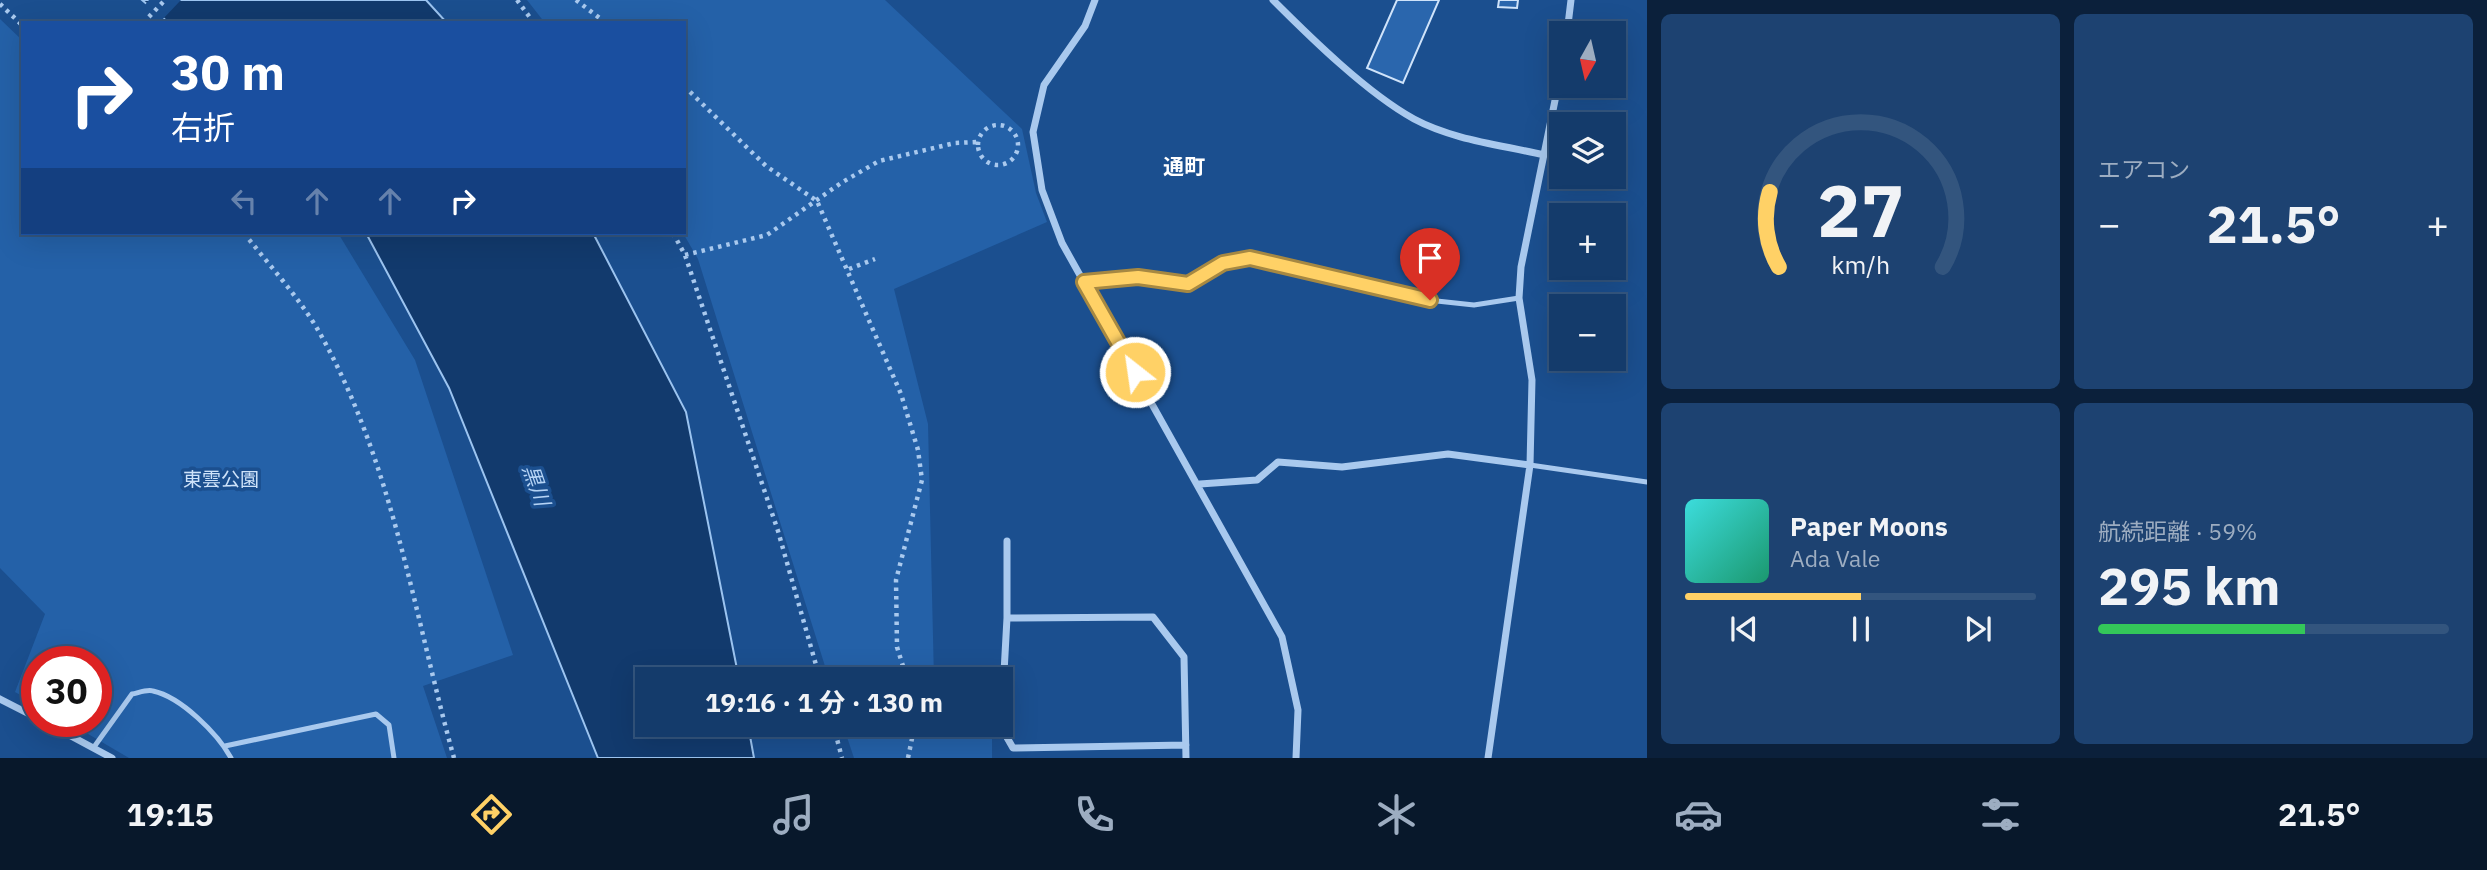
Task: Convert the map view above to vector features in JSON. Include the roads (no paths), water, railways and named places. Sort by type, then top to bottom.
[{"type":"street","points":[[1095,0],[1085,26],[1044,85],[1033,132],[1042,190],[1062,243],[1200,484],[1221,531],[1282,637],[1298,710],[1296,758]]},
{"type":"street","points":[[1273,0],[1311,37],[1414,119],[1451,133],[1545,155]]},
{"type":"street","points":[[1568,21],[1571,0]]},
{"type":"street","points":[[1488,758],[1530,465],[1532,380],[1519,298],[1521,267],[1556,98]]},
{"type":"street","points":[[1200,484],[1257,480],[1278,461],[1342,467],[1448,454],[1530,465]]},
{"type":"street","points":[[1007,541],[1007,618],[1001,727],[1013,748],[1186,745]]},
{"type":"street","points":[[1007,618],[1153,617],[1184,657],[1186,758]]},
{"type":"street","points":[[0,699],[21,710]]},
{"type":"street","points":[[74,737],[112,758]]},
{"type":"lane","points":[[1084,282],[1138,277],[1188,284],[1223,263],[1250,258],[1409,298],[1474,305],[1519,298]]},
{"type":"lane","points":[[1530,465],[1647,482]]},
{"type":"lane","points":[[94,747],[132,694],[152,690],[178,703],[212,730],[231,758]]},
{"type":"lane","points":[[225,746],[376,714],[389,725],[394,758]]},
{"type":"water","points":[[142,0],[426,0],[445,21],[167,21]]},
{"type":"water","name":"黒川","points":[[367,235],[594,235],[686,412],[737,667],[635,667],[635,737],[750,737],[754,758],[598,758],[449,388]]},
{"type":"district","name":"通町","points":[[1184,166]]},
{"type":"park label","name":"東雲公園","points":[[221,479]]}]
